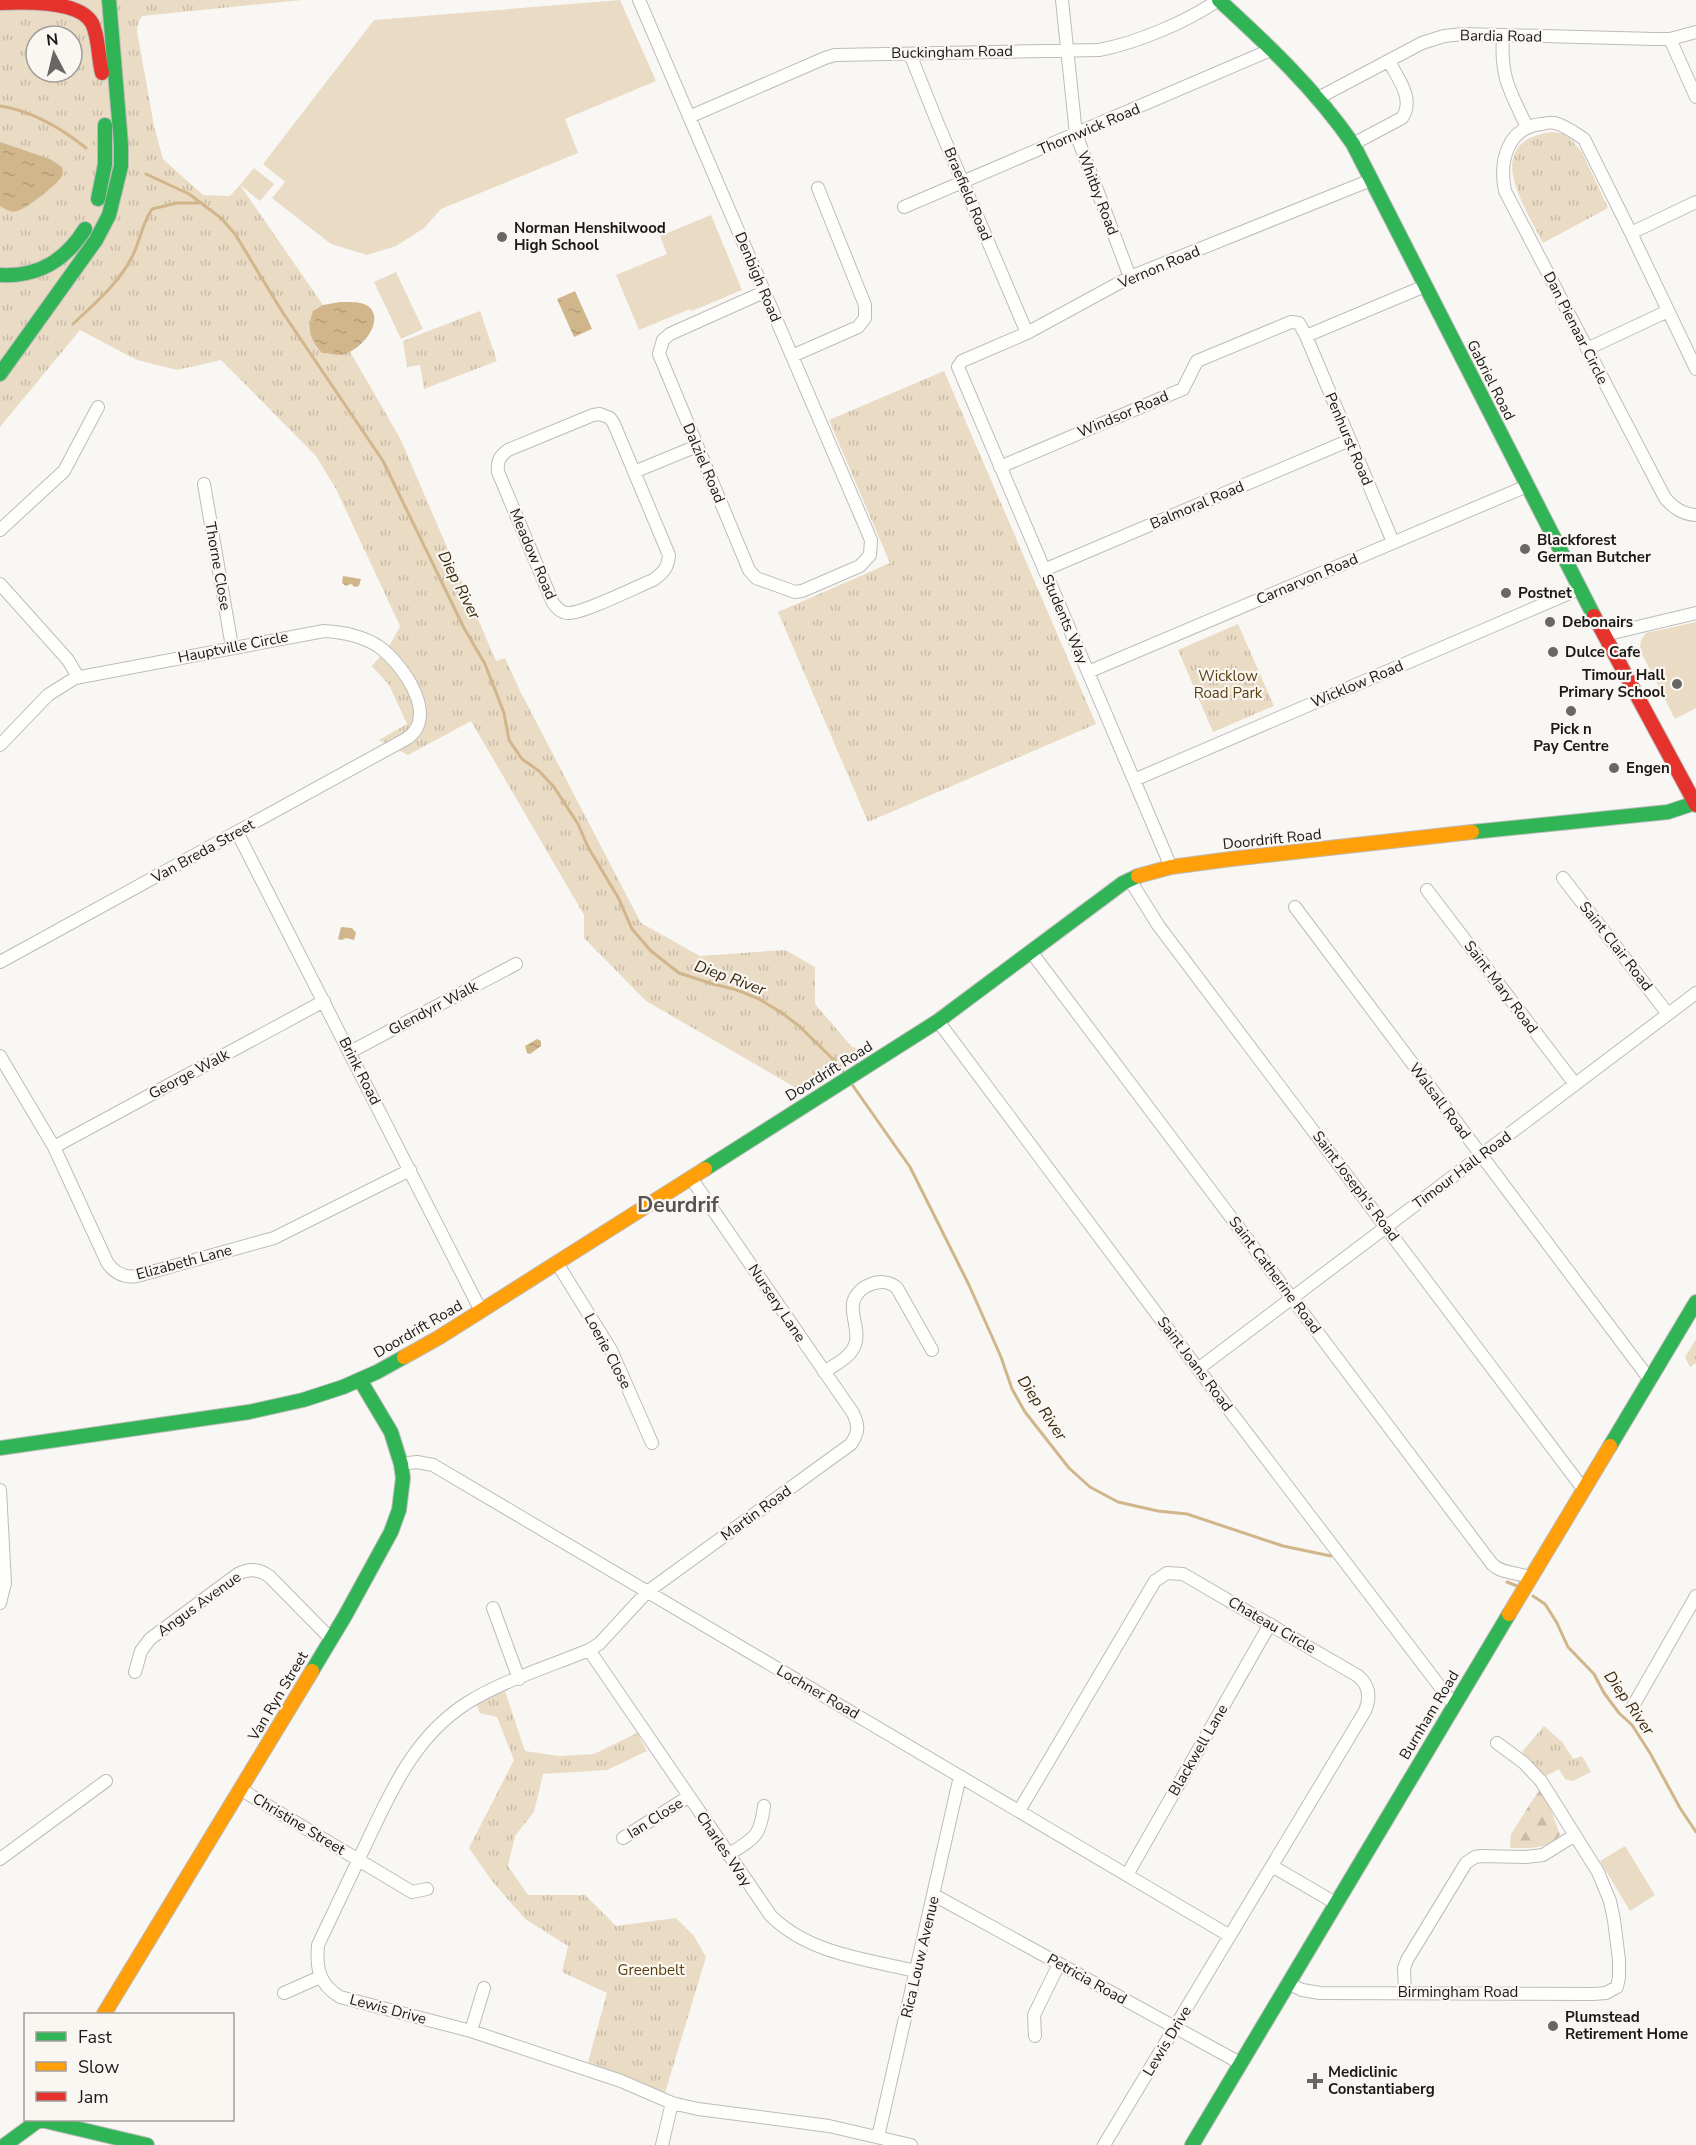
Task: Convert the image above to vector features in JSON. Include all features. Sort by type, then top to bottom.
[{"type":"main road","points":[[0,275],[14,277],[36,273],[54,265],[71,249],[88,222],[102,185],[105,164],[105,117],[97,0]]},
{"type":"main road","points":[[0,374],[96,240],[109,215],[121,166],[121,144],[109,0]]},
{"type":"main road","name":"Gabriel Road","points":[[1218,0],[1273,49],[1320,97],[1353,144],[1579,589],[1696,804]]},
{"type":"main road","points":[[0,3],[62,1],[72,2],[82,7],[93,25],[102,73]]},
{"type":"main road","name":"Doordrift Road","points":[[0,1448],[249,1412],[303,1400],[360,1380],[416,1352],[938,1021],[1032,953],[1104,896],[1145,873],[1171,867],[1597,818],[1668,812],[1696,804]]},
{"type":"main road","name":"Burnham Road","points":[[1192,2145],[1696,1302]]},
{"type":"main road","name":"Van Ryn Street","points":[[105,2013],[332,1639],[391,1532],[399,1510],[403,1478],[401,1464],[391,1432],[360,1380]]},
{"type":"main road","points":[[4,2145],[39,2121]]},
{"type":"main road","points":[[43,2121],[147,2145]]},
{"type":"street","name":"Denbigh Road","points":[[639,0],[871,540],[870,555],[860,566],[802,591],[789,591],[771,583]]},
{"type":"street","name":"Whitby Road","points":[[1062,0],[1076,134],[1130,277]]},
{"type":"street","name":"Buckingham Road","points":[[689,117],[825,57],[844,54],[1099,50],[1137,40],[1198,13],[1218,0]]},
{"type":"street","name":"Bardia Road","points":[[1320,97],[1422,43],[1444,36],[1463,34],[1670,39],[1696,32]]},
{"type":"street","points":[[1503,36],[1502,69],[1509,90],[1527,127],[1554,122],[1584,139],[1696,369]]},
{"type":"street","points":[[1670,39],[1696,97]]},
{"type":"street","name":"Thornwick Road","points":[[904,207],[1273,49]]},
{"type":"street","name":"Braefield Road","points":[[910,54],[1028,333]]},
{"type":"street","points":[[1353,144],[1402,118],[1405,113],[1407,102],[1405,94],[1389,61]]},
{"type":"street","name":"Dan Pienaar Circle","points":[[1527,127],[1508,145],[1503,161],[1502,176],[1506,191],[1665,498],[1674,508],[1696,515]]},
{"type":"street","name":"Vernon Road","points":[[959,371],[958,367],[962,361],[1028,333],[1130,277],[1371,180]]},
{"type":"street","points":[[792,356],[858,327],[866,316],[865,304],[818,188]]},
{"type":"street","points":[[1631,233],[1696,202]]},
{"type":"street","points":[[1306,336],[1425,286]]},
{"type":"street","name":"Dalziel Road","points":[[764,292],[670,334],[663,339],[660,360],[750,570],[756,578],[771,583]]},
{"type":"street","points":[[1587,349],[1668,311]]},
{"type":"street","name":"Windsor Road","points":[[1000,467],[1183,389],[1197,361],[1291,322],[1299,323],[1306,336]]},
{"type":"street","name":"Penhurst Road","points":[[1306,336],[1393,542]]},
{"type":"street","name":"Students Way","points":[[959,371],[1171,867]]},
{"type":"street","points":[[0,530],[64,471],[98,407]]},
{"type":"street","name":"Meadow Road","points":[[600,414],[610,418],[614,424],[634,472],[669,555],[666,570],[642,584],[577,611],[564,613],[553,603],[498,472],[497,464],[501,455],[508,450],[600,414]]},
{"type":"street","name":"Balmoral Road","points":[[1044,570],[1350,440]]},
{"type":"street","points":[[634,472],[697,446]]},
{"type":"street","name":"Thorne Close","points":[[204,484],[232,647]]},
{"type":"street","name":"Carnarvon Road","points":[[1088,672],[1527,486]]},
{"type":"street","points":[[0,584],[68,660],[78,677]]},
{"type":"street","name":"Wicklow Road","points":[[1134,780],[1579,589]]},
{"type":"street","points":[[1604,636],[1696,613]]},
{"type":"street","name":"Hauptville Circle","points":[[0,745],[48,695],[78,677],[324,631],[347,633],[368,641],[386,652],[400,667],[421,713],[420,724],[406,740]]},
{"type":"street","name":"Van Breda Street","points":[[0,962],[406,740]]},
{"type":"street","name":"Brink Road","points":[[237,832],[481,1311]]},
{"type":"street","name":"Saint Clair Road","points":[[1563,878],[1668,1014]]},
{"type":"street","name":"Saint Joseph's Road","points":[[1130,880],[1158,925],[1584,1490]]},
{"type":"street","name":"Saint Mary Road","points":[[1428,890],[1575,1084]]},
{"type":"street","name":"Walsall Road","points":[[1295,907],[1650,1380]]},
{"type":"street","name":"Saint Catherine Road","points":[[1032,953],[1492,1564],[1502,1571],[1521,1574],[1525,1587]]},
{"type":"street","name":"Glendyrr Walk","points":[[350,1052],[516,964]]},
{"type":"street","name":"Timour Hall Road","points":[[1198,1369],[1696,993]]},
{"type":"street","name":"George Walk","points":[[54,1146],[324,1001]]},
{"type":"street","name":"Saint Joans Road","points":[[938,1021],[1198,1369],[1454,1705]]},
{"type":"street","name":"Elizabeth Lane","points":[[0,1056],[54,1146],[107,1262],[118,1274],[131,1277],[274,1238],[410,1170]]},
{"type":"street","name":"Nursery Lane","points":[[691,1178],[853,1413],[858,1423],[858,1430]]},
{"type":"street","name":"Loerie Close","points":[[557,1263],[611,1350],[652,1443]]},
{"type":"street","points":[[824,1372],[851,1352],[856,1336],[854,1299],[862,1290],[879,1281],[888,1281],[897,1288],[932,1350]]},
{"type":"street","name":"Martin Road","points":[[648,1592],[851,1444],[858,1430]]},
{"type":"street","name":"Lochner Road","points":[[401,1464],[417,1462],[433,1465],[1230,1936]]},
{"type":"street","points":[[0,1491],[5,1582],[0,1603]]},
{"type":"street","name":"Angus Avenue","points":[[135,1672],[141,1651],[150,1639],[238,1574],[250,1570],[260,1571],[269,1576],[332,1639]]},
{"type":"street","name":"Chateau Circle","points":[[1019,1811],[1158,1577],[1172,1571],[1183,1574],[1358,1676],[1367,1688],[1369,1699],[1365,1710],[1230,1936]]},
{"type":"street","points":[[284,1993],[320,1977],[316,1958],[318,1945],[394,1784],[419,1746],[465,1705],[492,1689],[599,1644],[648,1592]]},
{"type":"street","points":[[1633,1706],[1696,1596]]},
{"type":"street","points":[[493,1608],[519,1678]]},
{"type":"street","name":"Blackwell Lane","points":[[1127,1875],[1270,1624]]},
{"type":"street","name":"Charles Way","points":[[589,1650],[771,1916],[791,1933],[830,1951],[916,1971]]},
{"type":"street","points":[[1405,1992],[1404,1968],[1407,1960],[1466,1863],[1481,1856],[1543,1855],[1575,1835],[1554,1798],[1541,1781],[1524,1763],[1497,1743]]},
{"type":"street","name":"Rica Louw Avenue","points":[[878,2137],[960,1776]]},
{"type":"street","points":[[0,1859],[106,1781]]},
{"type":"street","name":"Christine Street","points":[[240,1789],[412,1892],[427,1889]]},
{"type":"street","name":"Ian Close","points":[[623,1838],[688,1797]]},
{"type":"street","points":[[728,1855],[758,1833],[764,1806]]},
{"type":"street","name":"Birmingham Road","points":[[1288,1983],[1302,1990],[1320,1993],[1593,1994],[1612,1990],[1617,1987],[1619,1977],[1618,1946],[1610,1900],[1598,1872],[1575,1835]]},
{"type":"street","points":[[1272,1866],[1337,1904]]},
{"type":"street","name":"Petricia Road","points":[[934,1895],[1240,2063]]},
{"type":"street","name":"Lewis Drive","points":[[1104,2145],[1230,1936]]},
{"type":"street","points":[[1035,2036],[1034,2015],[1059,1964]]},
{"type":"street","name":"Lewis Drive","points":[[320,1977],[331,1991],[340,1997],[471,2031],[621,2081],[672,2103],[698,2109],[829,2126],[910,2145]]},
{"type":"street","points":[[471,2031],[484,1988]]},
{"type":"street","points":[[662,2145],[672,2103]]},
{"type":"green space","points":[[0,0],[302,0],[142,16],[137,31],[154,126],[163,159],[203,195],[230,196],[240,185],[323,305],[400,438],[496,661],[505,658],[641,923],[700,956],[785,950],[815,967],[815,1004],[852,1047],[865,1049],[798,1095],[798,1089],[646,1001],[584,938],[584,915],[471,721],[408,755],[379,740],[407,724],[389,685],[372,666],[391,643],[400,626],[336,489],[316,456],[221,360],[177,370],[137,360],[80,330],[0,427]]},
{"type":"green space","points":[[620,0],[656,81],[565,119],[578,153],[441,209],[424,228],[396,246],[367,255],[331,244],[272,198],[285,182],[263,164],[374,20]]},
{"type":"green space","points":[[1552,132],[1566,134],[1582,152],[1608,208],[1543,243],[1519,194],[1513,177],[1513,161],[1518,148],[1530,138]]},
{"type":"green space","points":[[254,168],[274,184],[260,201],[240,185]]},
{"type":"green space","points":[[711,215],[742,290],[639,330],[616,275],[667,254],[660,236]]},
{"type":"green space","points":[[396,272],[423,329],[401,339],[374,282]]},
{"type":"green space","points":[[480,311],[497,361],[424,389],[420,365],[407,367],[403,341]]},
{"type":"green space","points":[[944,371],[1096,724],[868,822],[778,612],[890,563],[829,420]]},
{"type":"green space","name":"Timour Hall Primary School","points":[[1696,622],[1696,708],[1675,719],[1640,650],[1641,640],[1646,633]]},
{"type":"green space","name":"Wicklow Road Park","points":[[1238,624],[1274,706],[1213,732],[1178,650]]},
{"type":"green space","points":[[1696,1339],[1696,1363],[1690,1367],[1685,1357]]},
{"type":"green space","name":"Greenbelt","points":[[505,1691],[525,1751],[559,1756],[594,1754],[637,1733],[647,1751],[607,1770],[543,1774],[534,1812],[515,1836],[508,1866],[528,1895],[585,1895],[616,1926],[676,1918],[694,1936],[706,1957],[665,2093],[588,2062],[607,1993],[562,1972],[568,1946],[525,1919],[492,1881],[469,1848],[514,1760],[497,1717],[480,1713],[476,1704]]},
{"type":"green space","points":[[1544,1726],[1563,1743],[1573,1759],[1582,1756],[1591,1772],[1573,1781],[1565,1779],[1559,1769],[1546,1776],[1522,1752]]},
{"type":"green space","points":[[1539,1790],[1548,1802],[1560,1835],[1543,1846],[1510,1848],[1511,1834]]},
{"type":"green space","points":[[1625,1846],[1655,1895],[1630,1911],[1600,1861]]},
{"type":"water","points":[[0,142],[50,159],[62,167],[62,176],[55,184],[17,211],[10,211],[0,206]]},
{"type":"water","points":[[575,291],[592,329],[574,337],[557,299]]},
{"type":"water","points":[[340,302],[368,306],[373,312],[373,328],[362,343],[348,353],[341,355],[322,353],[310,333],[313,311],[323,305]]},
{"type":"water","points":[[343,576],[361,579],[359,586],[355,587],[351,584],[346,586],[342,583]]},
{"type":"water","points":[[341,927],[352,928],[356,933],[354,940],[338,939]]},
{"type":"water","points":[[537,1039],[541,1041],[541,1046],[530,1054],[527,1053],[525,1046]]},
{"type":"waterway","name":"Diep River","points":[[0,106],[12,108],[46,121],[86,148]]},
{"type":"waterway","name":"Diep River","points":[[146,174],[189,194],[221,218],[235,234],[283,313],[383,461],[464,628],[485,664],[504,713],[509,740],[522,759],[539,771],[554,787],[578,824],[588,847],[619,899],[632,929],[651,951],[679,973],[737,990],[759,999],[782,1013],[799,1026],[839,1065],[844,1073]]},
{"type":"waterway","points":[[73,324],[106,293],[127,267],[152,209],[177,203],[202,203]]},
{"type":"waterway","name":"Diep River","points":[[851,1083],[910,1167],[969,1285],[1001,1357],[1012,1389],[1025,1412],[1069,1468],[1090,1487],[1118,1502],[1158,1511],[1187,1514],[1283,1546],[1331,1556]]},
{"type":"waterway","name":"Diep River","points":[[1507,1582],[1517,1586]]},
{"type":"waterway","name":"Diep River","points":[[1533,1596],[1545,1604],[1568,1647],[1594,1674],[1604,1693],[1619,1713],[1632,1725],[1696,1832]]},
{"type":"traffic: fast","points":[[0,374],[96,240],[109,215],[121,166],[109,0]]},
{"type":"traffic: fast","points":[[1219,0],[1307,86],[1353,144],[1594,616]]},
{"type":"traffic: fast","points":[[98,199],[105,164],[105,125]]},
{"type":"traffic: fast","points":[[0,275],[26,273],[49,265],[69,250],[85,229]]},
{"type":"traffic: fast","points":[[1472,832],[1668,812],[1695,803]]},
{"type":"traffic: fast","points":[[705,1169],[938,1021],[1123,883],[1138,876]]},
{"type":"traffic: fast","points":[[1610,1446],[1696,1302]]},
{"type":"traffic: fast","points":[[0,1448],[249,1412],[303,1400],[343,1387],[404,1357]]},
{"type":"traffic: fast","points":[[312,1671],[391,1532],[399,1510],[403,1478],[401,1464],[391,1432],[360,1380]]},
{"type":"traffic: fast","points":[[1192,2145],[1509,1614]]},
{"type":"traffic: fast","points":[[5,2145],[38,2121]]},
{"type":"traffic: fast","points":[[45,2121],[147,2145]]},
{"type":"traffic: slow","points":[[1138,876],[1171,867],[1231,859],[1472,832]]},
{"type":"traffic: slow","points":[[404,1357],[438,1338],[705,1169]]},
{"type":"traffic: slow","points":[[1509,1614],[1610,1446]]},
{"type":"traffic: slow","points":[[105,2013],[312,1671]]},
{"type":"traffic: jam","points":[[0,3],[50,4],[63,6],[85,15],[94,29],[102,73]]},
{"type":"traffic: jam","points":[[1594,616],[1696,805]]},
{"type":"place","name":"Norman Henshilwood High School","points":[[502,237]]},
{"type":"place","name":"Blackforest German Butcher","points":[[1525,549]]},
{"type":"place","name":"Postnet","points":[[1506,593]]},
{"type":"place","name":"Debonairs","points":[[1550,622]]},
{"type":"place","name":"Dulce Cafe","points":[[1553,652]]},
{"type":"place","name":"Timour Hall Primary School","points":[[1677,684]]},
{"type":"place","name":"Pick n Pay Centre","points":[[1571,711]]},
{"type":"place","name":"Engen","points":[[1614,768]]},
{"type":"place","name":"Plumstead Retirement Home","points":[[1553,2026]]},
{"type":"place","name":"Mediclinic Constantiaberg","points":[[1315,2081]]},
{"type":"district","name":"Deurdrif","points":[[678,1205]]}]
